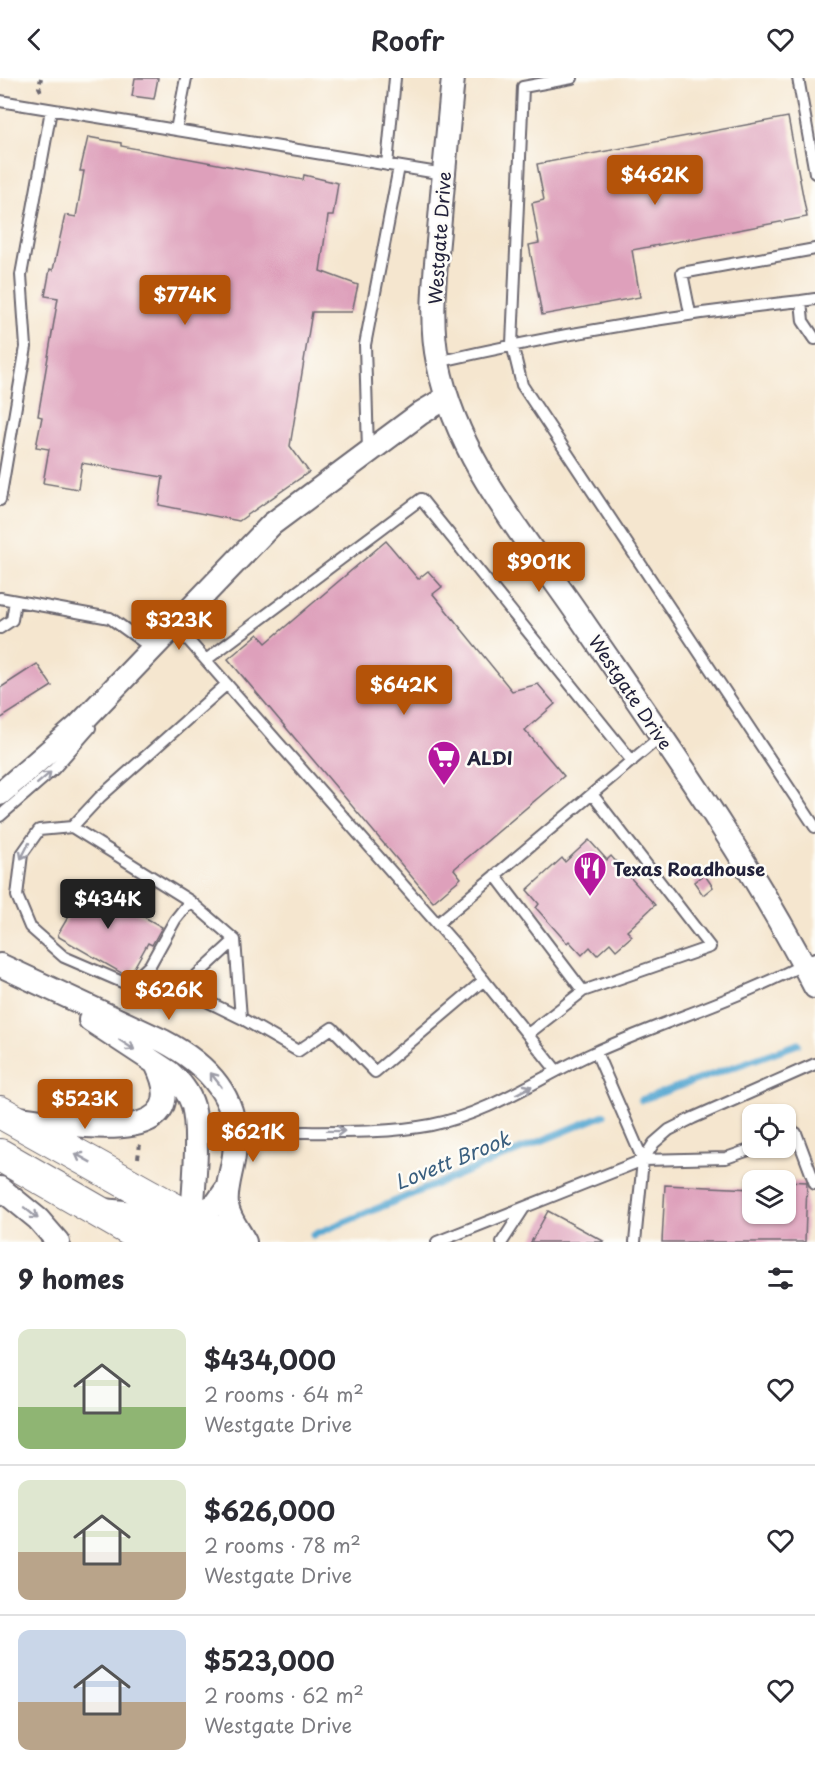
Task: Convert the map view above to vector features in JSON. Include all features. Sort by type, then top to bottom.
[{"type":"main road","points":[[6,1115],[142,1217]]},
{"type":"main road","points":[[0,1155],[99,1210],[142,1217],[194,1235],[233,1242]]},
{"type":"street","name":"Westgate Drive","points":[[453,78],[433,310],[437,362],[457,429],[476,464],[755,877],[809,962],[815,987]]},
{"type":"street","points":[[0,794],[78,726],[272,524],[421,412],[446,398]]},
{"type":"street","points":[[2,964],[156,1064],[179,1082],[192,1105],[195,1131],[194,1235]]},
{"type":"street","points":[[25,978],[163,1041],[196,1060],[207,1070],[226,1095],[235,1134],[227,1204],[231,1217],[245,1242]]},
{"type":"street","points":[[6,1115],[113,1128],[148,1120],[163,1108],[167,1095],[165,1081],[156,1064]]},
{"type":"street","points":[[194,1235],[228,1187]]},
{"type":"street","points":[[0,1188],[38,1219],[58,1242]]},
{"type":"street","points":[[142,1217],[160,1234],[194,1235]]},
{"type":"lane","points":[[176,130],[186,78]]},
{"type":"lane","points":[[387,165],[395,78]]},
{"type":"lane","points":[[572,78],[523,87],[512,344],[522,385],[815,827]]},
{"type":"lane","points":[[798,78],[815,173]]},
{"type":"lane","points":[[0,101],[444,174]]},
{"type":"lane","points":[[0,500],[26,347],[21,275],[51,110]]},
{"type":"lane","points":[[368,451],[365,345],[399,167]]},
{"type":"lane","points":[[690,313],[682,273],[815,249]]},
{"type":"lane","points":[[437,362],[512,344],[690,313],[815,298]]},
{"type":"lane","points":[[801,301],[803,321],[815,339]]},
{"type":"lane","points":[[206,660],[421,499],[632,761]]},
{"type":"lane","points":[[0,598],[110,618],[153,649]]},
{"type":"lane","points":[[0,628],[12,620],[15,601]]},
{"type":"lane","points":[[175,625],[437,924],[556,1070]]},
{"type":"lane","points":[[72,827],[100,797],[227,684]]},
{"type":"lane","points":[[0,816],[54,769],[94,723],[113,689]]},
{"type":"lane","points":[[437,924],[661,736]]},
{"type":"lane","points":[[528,1034],[583,991],[710,947],[592,794]]},
{"type":"lane","points":[[190,901],[175,920],[150,965],[129,985],[64,957],[30,927],[17,897],[22,854],[39,830],[72,827],[190,901],[235,940],[241,1018]]},
{"type":"lane","points":[[495,875],[583,991]]},
{"type":"lane","points":[[235,940],[182,989],[241,1018],[298,1051],[332,1028],[375,1072],[484,980]]},
{"type":"lane","points":[[235,1134],[282,1131],[390,1131],[429,1125],[467,1115],[527,1089],[556,1070],[596,1052],[809,962]]},
{"type":"lane","points":[[596,1052],[643,1160]]},
{"type":"lane","points":[[635,1242],[643,1160],[654,1143],[669,1130],[815,1064]]},
{"type":"lane","points":[[796,1133],[815,1184]]},
{"type":"lane","points":[[437,1242],[643,1160],[726,1158],[742,1152]]},
{"type":"lane","points":[[502,1242],[524,1207]]},
{"type":"path","points":[[141,1138],[142,1217]]},
{"type":"building","points":[[135,78],[158,78],[154,99],[132,96]]},
{"type":"building","points":[[788,117],[807,217],[632,250],[640,297],[542,315],[529,245],[539,243],[532,203],[544,200],[537,164]]},
{"type":"building","points":[[88,137],[121,143],[121,146],[303,180],[304,175],[338,183],[333,216],[328,216],[320,271],[358,285],[352,312],[312,312],[290,446],[309,472],[239,521],[159,505],[163,477],[82,463],[78,489],[43,483],[49,449],[36,447],[42,417],[38,416],[58,298],[45,296],[65,215],[76,217],[84,171],[80,171]]},
{"type":"building","points":[[386,541],[418,579],[428,571],[442,587],[433,594],[512,691],[538,684],[555,704],[525,730],[564,776],[454,869],[461,878],[433,902],[228,659],[258,634],[266,643]]},
{"type":"building","points":[[37,664],[52,686],[0,719],[0,688]]},
{"type":"building","name":"Texas Roadhouse","points":[[589,840],[607,860],[611,856],[655,905],[627,931],[632,936],[616,950],[610,943],[597,955],[590,947],[582,955],[569,941],[567,943],[536,908],[539,904],[527,890],[562,858],[565,862]]},
{"type":"building","points":[[704,874],[713,887],[703,895],[694,882]]},
{"type":"building","points":[[84,883],[162,927],[152,945],[148,943],[131,973],[127,971],[125,975],[59,937],[58,934],[70,914],[67,912]]},
{"type":"building","points":[[796,1181],[807,1182],[805,1242],[662,1242],[665,1185],[742,1188],[742,1224],[796,1224]]},
{"type":"building","points":[[548,1211],[605,1242],[531,1242]]},
{"type":"waterway","name":"Lovett Brook","points":[[641,1100],[798,1044]]},
{"type":"waterway","name":"Lovett Brook","points":[[313,1235],[604,1115]]},
{"type":"place","name":"ALDI","points":[[444,786]]},
{"type":"place","name":"Texas Roadhouse","points":[[590,897]]}]
